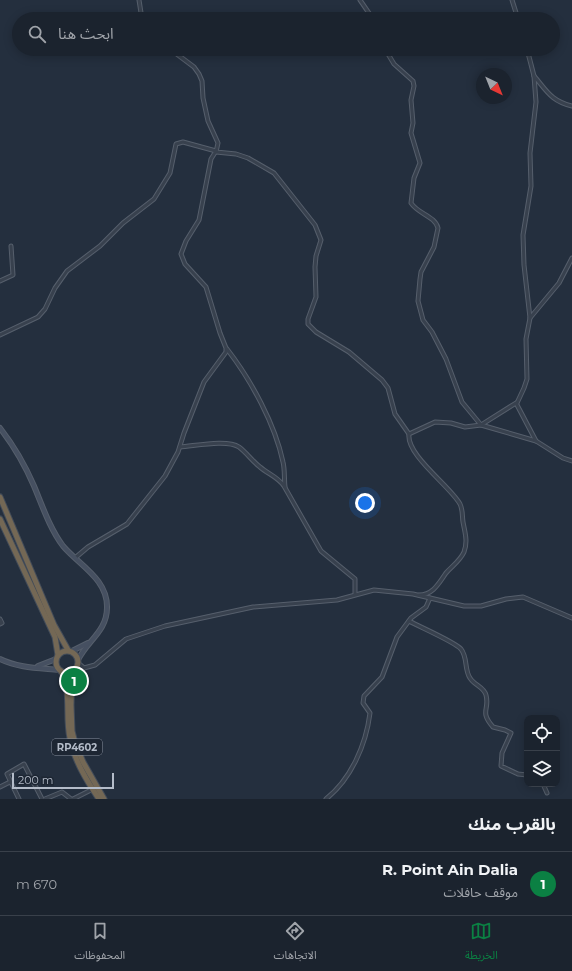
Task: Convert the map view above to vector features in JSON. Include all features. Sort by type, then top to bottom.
[{"type":"highway","points":[[0,497],[54,625],[78,661]]},
{"type":"highway","points":[[0,519],[55,637],[57,657]]},
{"type":"highway","name":"RP4602","points":[[70,651],[61,652],[57,657],[56,664],[65,684],[70,738],[73,750],[99,799]]},
{"type":"highway","name":"RP4602","points":[[78,661],[71,684],[72,731],[83,762],[104,799]]},
{"type":"highway","points":[[60,671],[68,673],[74,671]]},
{"type":"street","points":[[139,0],[141,12]]},
{"type":"street","points":[[360,0],[368,12]]},
{"type":"street","points":[[512,0],[516,12]]},
{"type":"street","points":[[179,56],[194,67],[199,74],[202,81],[203,98],[208,121],[218,143],[216,151],[211,159],[199,220],[186,241],[181,254],[185,264],[206,287],[218,329],[226,350],[251,384],[274,430],[283,463],[285,489]]},
{"type":"street","points":[[389,56],[394,64],[413,81],[414,86],[411,100],[413,117],[411,133],[420,163],[414,178],[411,203],[416,210],[430,217],[438,225],[434,247],[421,272],[418,307],[423,320],[432,332],[446,360],[462,402],[481,425]]},
{"type":"street","points":[[517,403],[527,379],[526,339],[530,318],[524,266],[523,235],[532,176],[530,152],[536,102],[534,76],[529,56]]},
{"type":"street","points":[[534,76],[552,98],[561,103],[572,106]]},
{"type":"street","points":[[0,335],[38,317],[45,309],[55,288],[67,271],[100,246],[123,223],[154,199],[170,174],[176,144],[183,142],[248,158],[274,173],[315,225],[321,240],[315,262],[316,297],[308,319],[308,324],[316,332],[349,352],[382,380],[388,388],[395,414],[409,434],[412,446],[423,464],[449,489],[460,505],[467,536],[461,557],[438,586],[422,595],[374,590],[337,600],[253,607],[165,626],[126,639],[96,665],[74,671]]},
{"type":"street","points":[[0,281],[13,275],[10,246]]},
{"type":"street","points":[[530,318],[559,282],[572,258]]},
{"type":"street","points":[[75,558],[88,547],[123,527],[132,520],[165,476],[180,447],[204,382],[222,358],[226,350]]},
{"type":"street","points":[[481,425],[511,404],[517,403]]},
{"type":"street","points":[[517,403],[536,441]]},
{"type":"street","points":[[409,434],[435,422],[451,423],[466,427],[481,425],[536,441],[563,458],[572,461]]},
{"type":"street","name":"RP4602","points":[[0,428],[22,461],[63,546],[99,582],[107,600],[106,620],[101,631],[92,640],[78,661]]},
{"type":"street","points":[[180,447],[216,444],[234,445],[242,450],[260,467],[280,481],[324,555],[355,579],[355,594]]},
{"type":"street","points":[[413,594],[458,606],[473,606],[523,597],[572,618]]},
{"type":"street","points":[[326,799],[343,780],[359,753],[370,713],[364,705],[363,699],[380,680],[393,643],[409,621],[426,607],[430,598]]},
{"type":"street","points":[[0,619],[2,623],[0,624]]},
{"type":"street","points":[[409,621],[461,648],[466,659],[470,679],[484,690],[486,695],[486,717],[493,727],[511,733],[502,753],[501,766],[518,774],[524,775]]},
{"type":"street","name":"RP4602","points":[[70,651],[92,640]]},
{"type":"street","points":[[36,667],[57,657]]},
{"type":"street","points":[[0,659],[23,667],[36,667],[60,671]]},
{"type":"street","points":[[78,661],[84,668]]},
{"type":"street","points":[[19,799],[7,773],[25,764],[44,799],[62,792],[72,799],[93,789]]},
{"type":"street","points":[[0,787],[10,782]]},
{"type":"street","points":[[545,787],[547,793]]},
{"type":"place","name":"R. Point Ain Dalia","points":[[74,681]]}]
